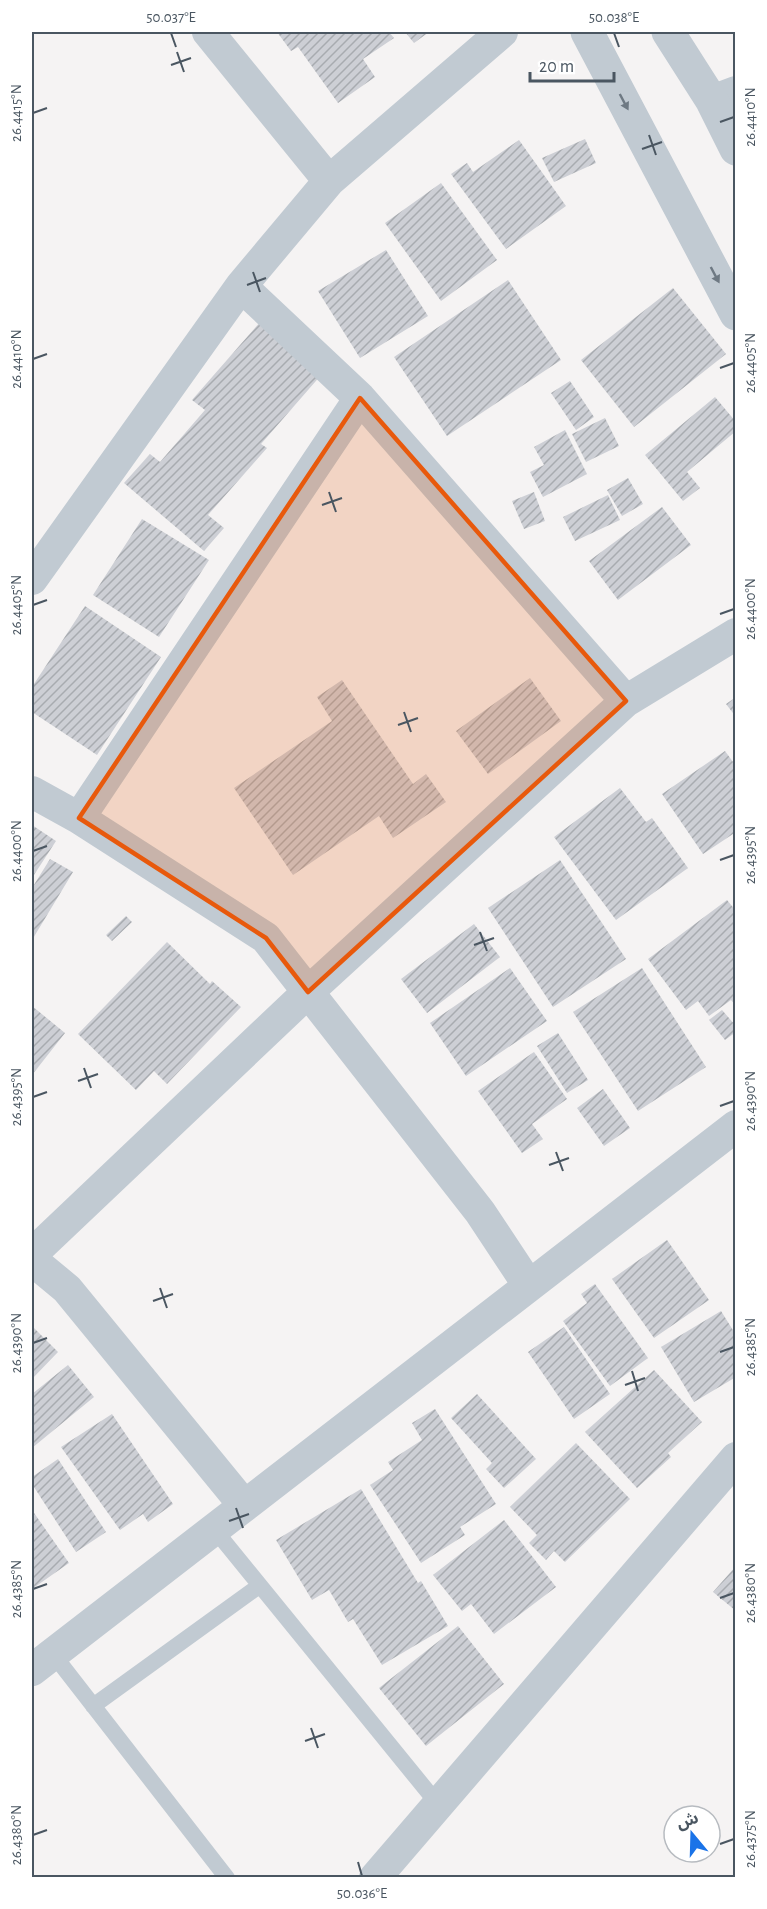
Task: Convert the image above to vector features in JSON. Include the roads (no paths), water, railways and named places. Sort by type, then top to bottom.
[{"type":"street","points":[[208,32],[328,181]]},
{"type":"street","points":[[32,579],[241,286],[328,181],[502,32]]},
{"type":"street","points":[[587,32],[735,314]]},
{"type":"street","points":[[668,32],[724,96],[735,149]]},
{"type":"street","points":[[241,286],[360,398],[626,701]]},
{"type":"street","points":[[79,818],[360,398]]},
{"type":"street","points":[[32,1254],[308,992],[626,701],[735,634]]},
{"type":"street","points":[[32,792],[79,818],[266,938],[480,1212],[529,1286]]},
{"type":"street","points":[[42,1662],[735,1126]]},
{"type":"street","points":[[32,1260],[67,1289],[244,1505]]},
{"type":"street","points":[[375,1878],[735,1458]]},
{"type":"lane","points":[[214,1529],[437,1803]]},
{"type":"lane","points":[[93,1706],[259,1586]]},
{"type":"lane","points":[[42,1662],[93,1706],[227,1878]]}]
